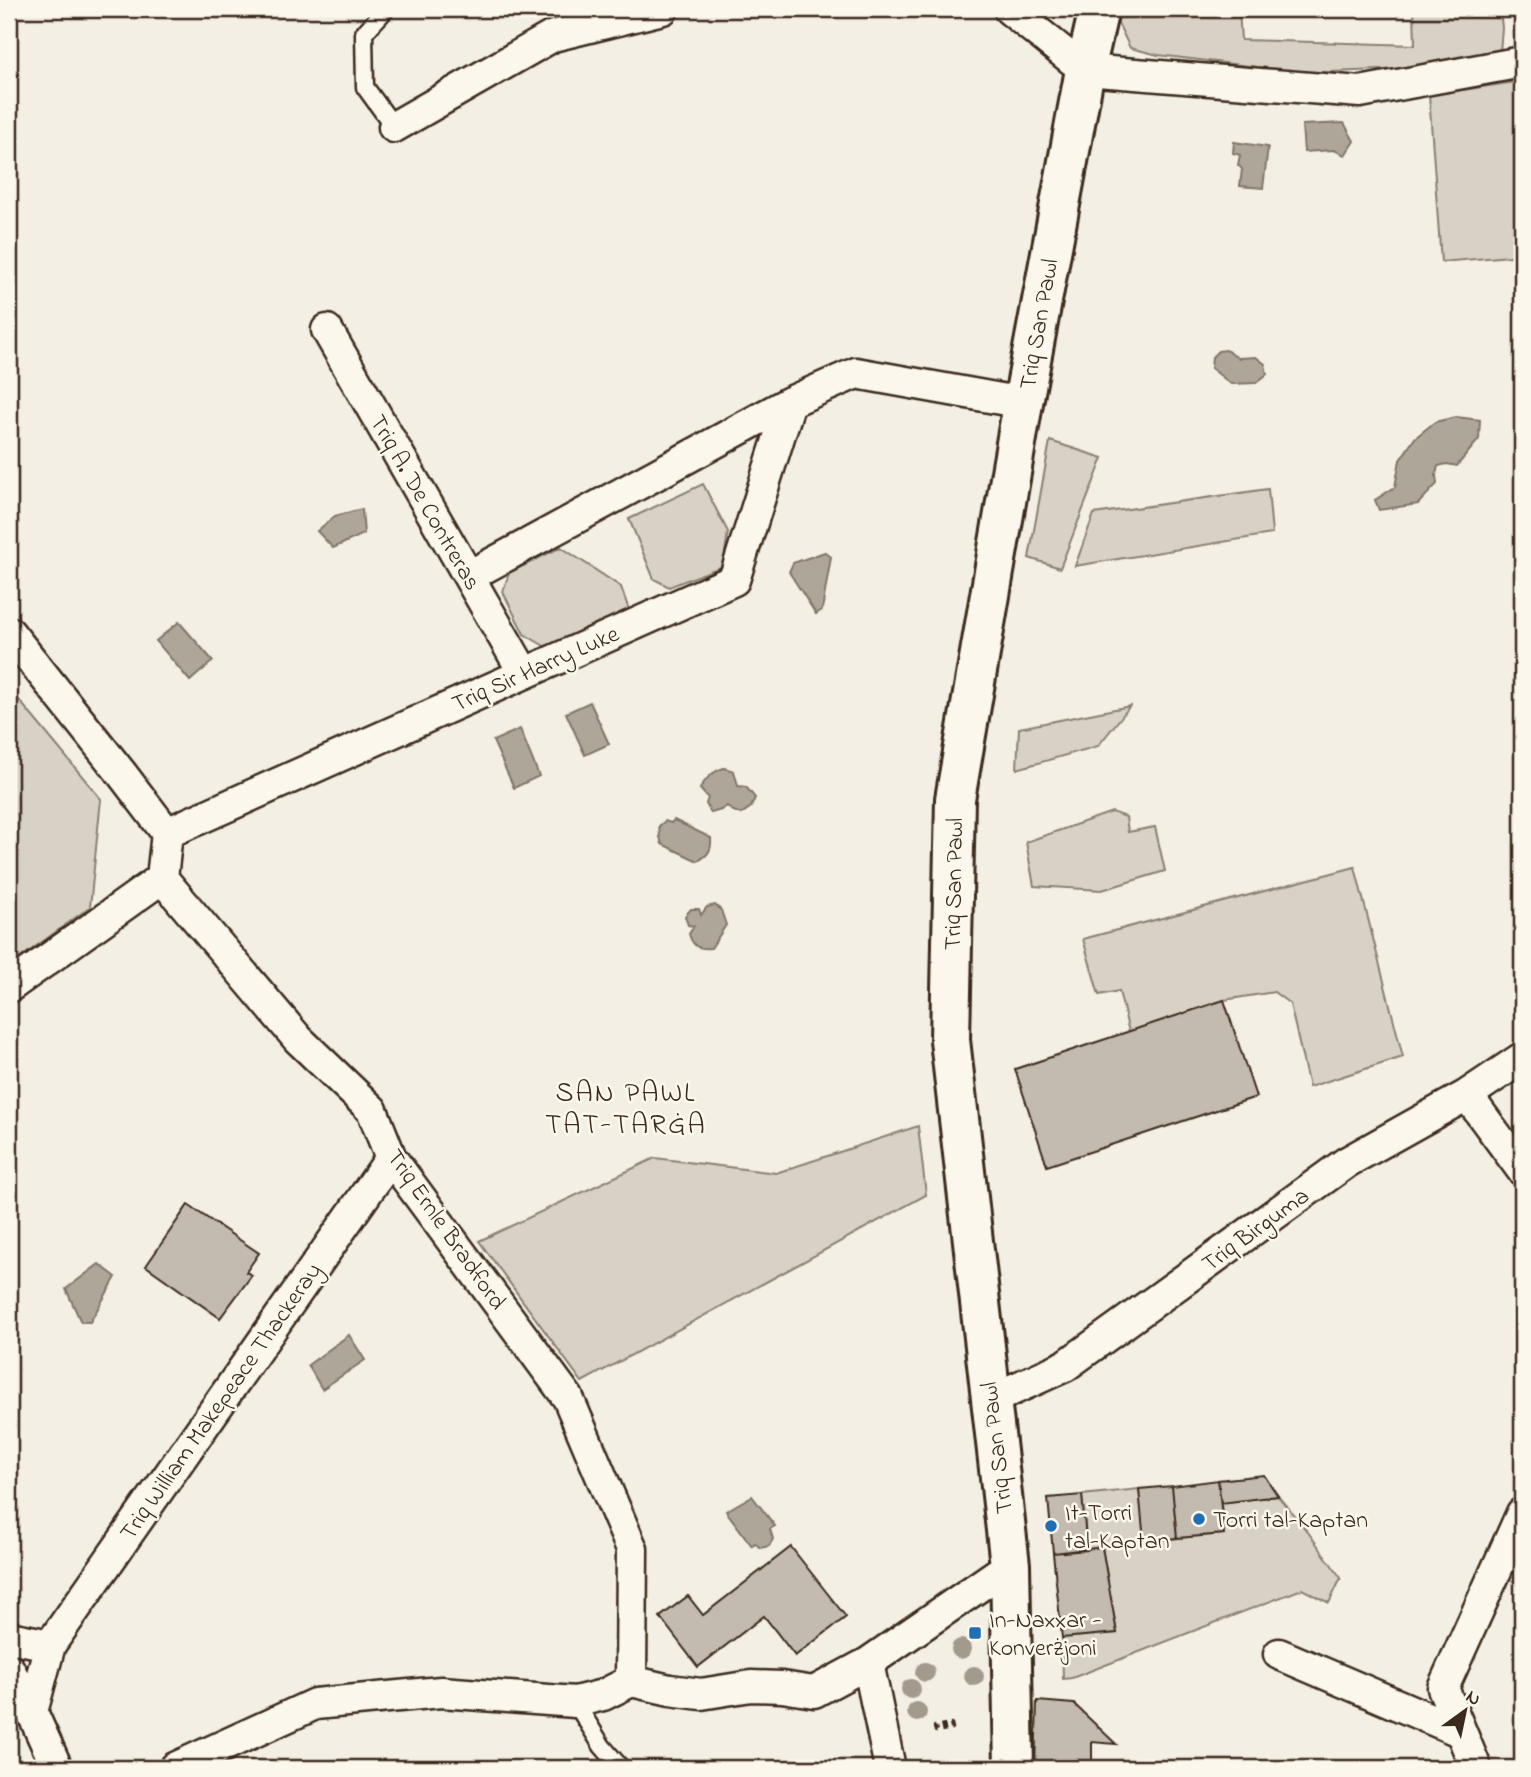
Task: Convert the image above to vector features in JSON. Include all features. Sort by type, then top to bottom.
[{"type":"main road","name":"Triq San Pawl","points":[[1014,1768],[1010,1565],[950,1040],[955,799],[1023,403],[1084,70],[1099,9]]},
{"type":"street","points":[[394,127],[553,36],[663,9]]},
{"type":"street","points":[[1009,9],[1084,70],[1360,92],[1522,62]]},
{"type":"street","name":"Triq A. De Contreras","points":[[327,330],[524,673]]},
{"type":"street","points":[[469,576],[790,402],[856,373],[1023,403]]},
{"type":"street","name":"Triq Sir Harry Luke","points":[[167,833],[734,580],[790,402]]},
{"type":"street","points":[[9,632],[167,833],[162,878],[9,987]]},
{"type":"street","name":"Triq Ernle Bradford","points":[[162,878],[298,1039],[372,1110],[391,1158],[568,1398],[632,1549],[631,1681]]},
{"type":"street","name":"Triq Birguma","points":[[990,1400],[1065,1366],[1347,1162],[1467,1095],[1522,1058]]},
{"type":"street","points":[[1467,1095],[1512,1136],[1522,1170]]},
{"type":"street","name":"Triq William Makepeace Thackeray","points":[[32,1712],[50,1645],[391,1158]]},
{"type":"street","points":[[1476,1768],[1443,1688],[1522,1513]]},
{"type":"street","points":[[175,1768],[315,1703],[441,1692],[575,1702],[603,1695],[631,1681],[701,1694],[751,1686],[814,1692],[868,1663],[1010,1565]]},
{"type":"street","points":[[9,1637],[50,1645]]},
{"type":"street","points":[[1279,1654],[1461,1732]]},
{"type":"street","points":[[868,1663],[890,1768]]},
{"type":"street","points":[[9,1668],[57,1768]]},
{"type":"lane","points":[[386,9],[364,33],[365,87],[394,127]]},
{"type":"lane","points":[[575,1702],[602,1746],[621,1768]]},
{"type":"shaded area","points":[[1118,9],[1239,9],[1241,40],[1415,45],[1414,9],[1500,9],[1502,28],[1500,52],[1405,69],[1306,73],[1158,55],[1130,48],[1116,19]]},
{"type":"shaded area","points":[[1522,81],[1522,255],[1441,262],[1429,95]]},
{"type":"shaded area","points":[[1344,123],[1354,141],[1345,155],[1334,150],[1304,152],[1302,125]]},
{"type":"shaded area","points":[[1234,142],[1268,147],[1263,188],[1240,186],[1242,169],[1238,165],[1240,155],[1233,153]]},
{"type":"shaded area","points":[[1226,350],[1238,358],[1256,357],[1265,364],[1267,374],[1256,383],[1231,384],[1211,368],[1212,357],[1218,351]]},
{"type":"shaded area","points":[[1456,417],[1480,420],[1479,439],[1457,466],[1438,466],[1437,484],[1418,504],[1379,510],[1375,500],[1395,487],[1400,460],[1415,438],[1435,422]]},
{"type":"shaded area","points":[[1050,441],[1103,458],[1060,568],[1029,558]]},
{"type":"shaded area","points":[[703,484],[728,532],[723,566],[669,587],[654,579],[629,519]]},
{"type":"shaded area","points":[[1268,489],[1272,534],[1075,566],[1094,514]]},
{"type":"shaded area","points":[[362,509],[364,534],[333,548],[317,531],[335,516]]},
{"type":"shaded area","points":[[561,547],[621,587],[629,610],[546,647],[524,634],[503,592],[509,573]]},
{"type":"shaded area","points":[[825,552],[831,557],[822,610],[816,614],[789,572],[793,563]]},
{"type":"shaded area","points":[[179,622],[213,661],[190,681],[156,641]]},
{"type":"shaded area","points":[[9,688],[101,799],[90,907],[9,966]]},
{"type":"shaded area","points":[[590,702],[609,744],[585,755],[566,713]]},
{"type":"shaded area","points":[[1130,706],[1098,746],[1017,769],[1019,728]]},
{"type":"shaded area","points":[[520,729],[539,776],[514,788],[493,741]]},
{"type":"shaded area","points":[[724,768],[734,771],[738,786],[746,787],[755,798],[751,807],[741,814],[727,806],[711,813],[706,804],[708,798],[700,789],[710,776]]},
{"type":"shaded area","points":[[1112,812],[1126,817],[1128,832],[1155,827],[1165,871],[1102,890],[1034,886],[1026,842]]},
{"type":"shaded area","points":[[674,820],[711,838],[709,852],[704,857],[698,861],[662,844],[659,826],[665,821],[671,823]]},
{"type":"shaded area","points":[[1355,867],[1403,1057],[1309,1087],[1290,1004],[1274,992],[1224,1000],[1129,1032],[1119,991],[1099,995],[1083,939]]},
{"type":"shaded area","points":[[715,905],[721,910],[726,925],[711,948],[699,947],[694,944],[689,934],[694,926],[688,925],[685,916],[691,909],[699,909],[701,915],[707,907]]},
{"type":"shaded area","points":[[918,1126],[926,1195],[582,1382],[479,1241],[655,1158],[776,1173]]},
{"type":"shaded area","points":[[99,1264],[116,1277],[90,1322],[81,1322],[66,1289]]},
{"type":"shaded area","points":[[349,1335],[365,1360],[322,1389],[308,1365]]},
{"type":"shaded area","points":[[1139,1489],[1145,1541],[1223,1534],[1221,1503],[1278,1496],[1341,1578],[1329,1603],[1302,1589],[1072,1678],[1063,1679],[1062,1638],[1117,1633],[1102,1548],[1087,1550],[1082,1495]]},
{"type":"shaded area","points":[[752,1496],[775,1526],[770,1529],[773,1539],[769,1546],[760,1548],[755,1543],[752,1546],[726,1511]]},
{"type":"building","points":[[1224,1000],[1256,1097],[1047,1166],[1015,1069]]},
{"type":"building","points":[[188,1205],[259,1253],[246,1272],[252,1275],[220,1318],[146,1266]]},
{"type":"building","points":[[1264,1475],[1278,1496],[1221,1503],[1218,1480]]},
{"type":"building","name":"Torri tal-Kaptan","points":[[1218,1480],[1224,1534],[1177,1538],[1172,1486]]},
{"type":"building","points":[[1172,1486],[1177,1538],[1144,1541],[1139,1489]]},
{"type":"building","points":[[1082,1495],[1087,1550],[1053,1553],[1048,1498]]},
{"type":"building","points":[[791,1547],[846,1617],[795,1656],[764,1616],[698,1667],[660,1617],[688,1596],[703,1615]]},
{"type":"building","points":[[1102,1547],[1117,1633],[1062,1638],[1053,1553]]},
{"type":"building","points":[[1037,1701],[1074,1704],[1116,1744],[1092,1742],[1092,1768],[1035,1768]]},
{"type":"place","name":"Torri tal-Kaptan","points":[[1199,1519]]},
{"type":"place","name":"It-Torri tal-Kaptan","points":[[1051,1526]]},
{"type":"place","name":"In-Naxxar - Konverżjoni","points":[[975,1633]]},
{"type":"district","name":"SAN PAWL TAT-TARĠA","points":[[626,1107]]}]
